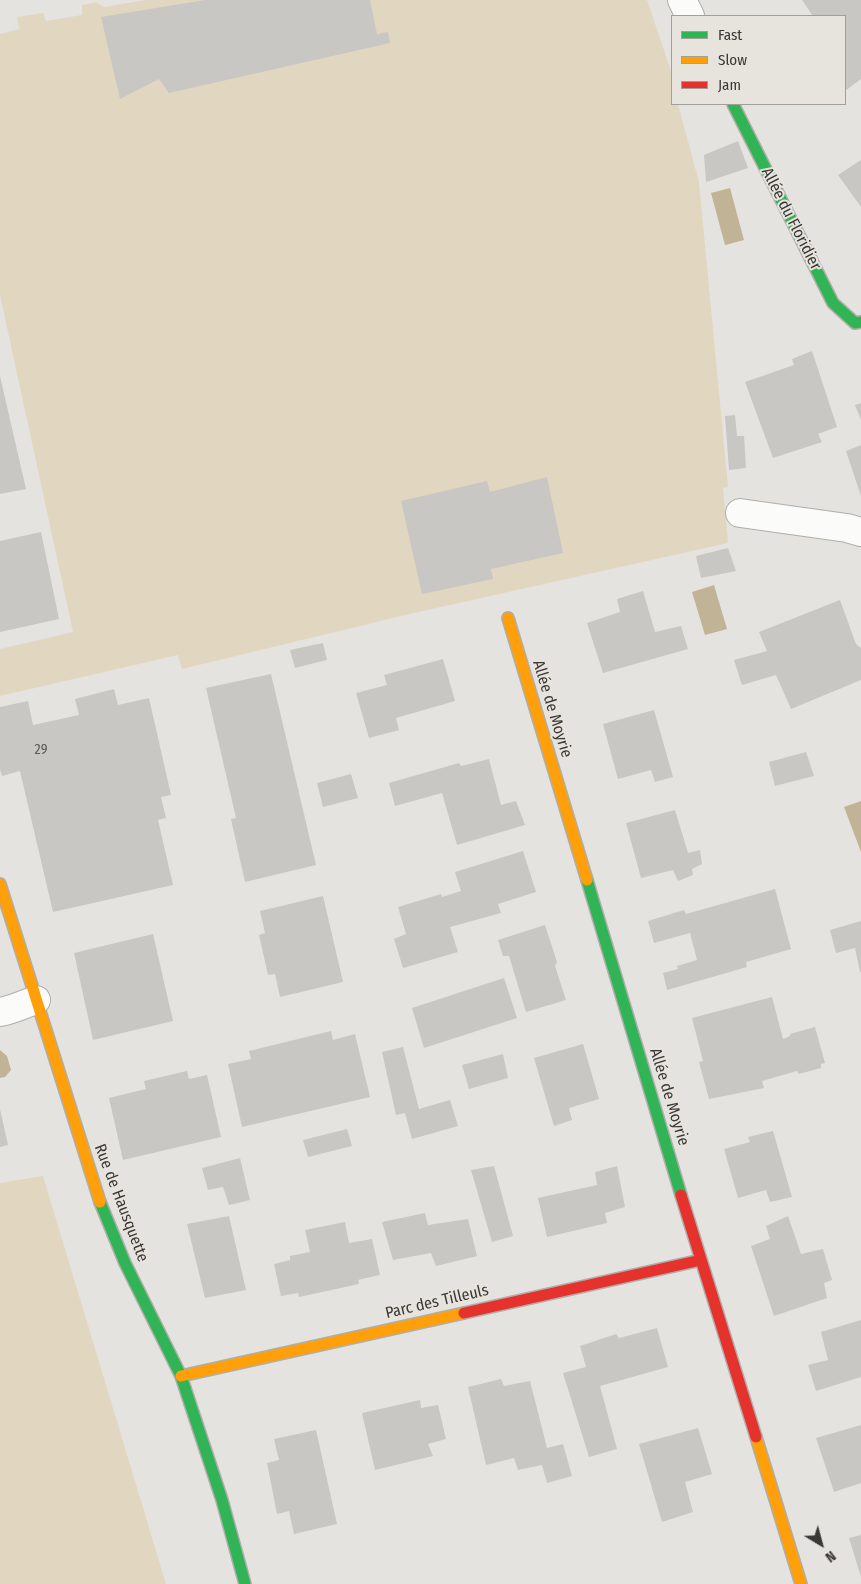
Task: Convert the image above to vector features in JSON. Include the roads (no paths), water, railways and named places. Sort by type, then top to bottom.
[{"type":"street","points":[[682,0],[690,15]]},
{"type":"street","name":"Allée du Floridier","points":[[734,105],[833,304],[855,322],[861,322]]},
{"type":"street","points":[[740,513],[847,528],[861,532]]},
{"type":"street","name":"Allée de Moyrie","points":[[508,618],[701,1260],[801,1584]]},
{"type":"street","name":"Rue de Hausquette","points":[[0,884],[103,1210],[125,1263],[181,1376],[222,1500],[245,1584]]},
{"type":"street","points":[[0,1012],[36,1000]]},
{"type":"street","name":"Parc des Tilleuls","points":[[181,1376],[701,1260]]}]
